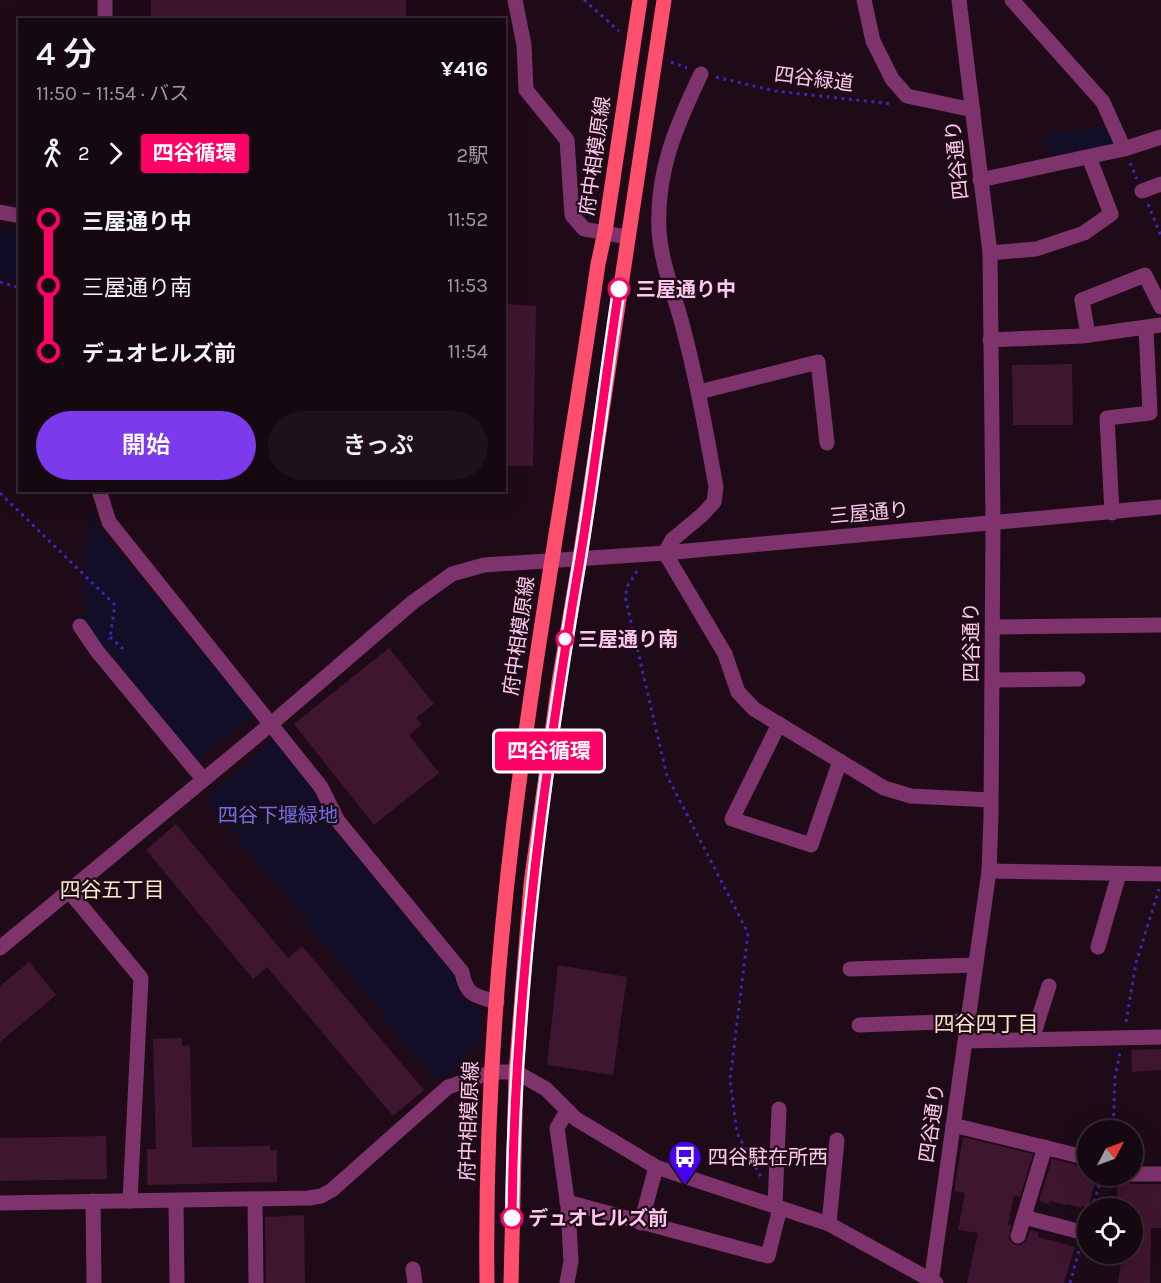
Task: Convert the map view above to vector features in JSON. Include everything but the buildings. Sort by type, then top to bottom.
[{"type":"main road","name":"府中相模原線","points":[[487,1283],[488,1129],[501,947],[513,830],[551,561],[640,0]]},
{"type":"main road","points":[[511,1283],[516,1072],[531,884],[559,682],[580,558],[664,0]]},
{"type":"street","points":[[105,0],[105,18]]},
{"type":"street","points":[[515,0],[524,45],[526,90],[567,140],[572,215],[584,229],[627,237]]},
{"type":"street","name":"四谷通り","points":[[933,1282],[989,871],[991,800],[993,523],[990,253],[959,0]]},
{"type":"street","points":[[1012,0],[1103,102],[1124,149]]},
{"type":"street","points":[[863,1],[873,41],[892,79],[907,96],[973,110]]},
{"type":"street","points":[[701,74],[677,124],[667,156],[661,191],[659,232],[667,276],[681,319],[699,392],[716,487],[714,501],[702,515],[657,554],[725,654],[738,692],[754,709],[884,788],[911,796],[991,800]]},
{"type":"street","points":[[980,180],[1124,149],[1161,137]]},
{"type":"street","points":[[990,253],[1036,249],[1084,233],[1111,214],[1089,157]]},
{"type":"street","points":[[1142,191],[1161,184]]},
{"type":"street","points":[[0,212],[18,216]]},
{"type":"street","points":[[1088,335],[1082,300],[1145,275],[1161,307]]},
{"type":"street","points":[[990,340],[1088,335],[1153,326],[1150,413],[1107,418],[1112,513]]},
{"type":"street","points":[[699,392],[818,362],[827,443]]},
{"type":"street","points":[[100,492],[109,522],[321,788],[338,820],[462,972],[464,984],[472,995],[497,1002]]},
{"type":"street","name":"三屋通り","points":[[0,948],[271,724],[413,602],[452,574],[484,565],[657,554],[1161,507]]},
{"type":"street","points":[[992,627],[1161,625]]},
{"type":"street","points":[[80,626],[203,779]]},
{"type":"street","points":[[992,680],[1078,679]]},
{"type":"street","points":[[778,724],[732,819],[811,845],[840,761]]},
{"type":"street","points":[[989,871],[1161,874]]},
{"type":"street","points":[[1098,947],[1119,874]]},
{"type":"street","points":[[69,891],[141,978],[130,1201]]},
{"type":"street","points":[[850,969],[976,965]]},
{"type":"street","points":[[1032,1039],[1050,986]]},
{"type":"street","points":[[859,1025],[968,1021]]},
{"type":"street","points":[[965,1041],[1161,1037]]},
{"type":"street","points":[[0,1203],[176,1201],[321,1196],[356,1170],[448,1087],[492,1072],[516,1072],[546,1089],[576,1119],[656,1167],[777,1204],[829,1224],[933,1282]]},
{"type":"street","points":[[567,1202],[768,1256],[777,1204],[779,1108]]},
{"type":"street","points":[[567,1111],[557,1128],[567,1202],[571,1261],[567,1283]]},
{"type":"street","points":[[953,1125],[1077,1155]]},
{"type":"street","points":[[829,1224],[837,1140]]},
{"type":"street","points":[[1018,1236],[1045,1147]]},
{"type":"street","points":[[641,1223],[656,1167]]},
{"type":"street","points":[[1143,1174],[1161,1174]]},
{"type":"street","points":[[255,1199],[256,1283]]},
{"type":"street","points":[[176,1201],[177,1283]]},
{"type":"street","points":[[93,1202],[94,1283]]},
{"type":"street","points":[[1024,1217],[1077,1231]]},
{"type":"path","points":[[584,0],[616,29],[634,39]]},
{"type":"path","name":"四谷緑道","points":[[656,56],[701,74],[775,91],[899,105]]},
{"type":"path","points":[[0,282],[18,287]]},
{"type":"path","points":[[0,493],[115,605],[110,637],[98,651]]},
{"type":"path","points":[[657,554],[628,585],[625,596],[667,776],[748,933],[730,1080],[737,1133],[777,1204]]},
{"type":"path","points":[[110,637],[123,649]]},
{"type":"path","points":[[1113,1120],[1115,1078],[1136,963],[1161,884]]},
{"type":"path","points":[[1070,1283],[1077,1260]]},
{"type":"green space","points":[[1113,127],[1121,149],[1051,163],[1046,133]]},
{"type":"green space","points":[[0,228],[18,233],[18,281],[0,276]]},
{"type":"green space","name":"四谷下堰緑地","points":[[90,511],[103,535],[254,714],[197,761],[85,625],[83,584]]},
{"type":"green space","name":"四谷下堰緑地","points":[[273,740],[317,793],[332,828],[455,977],[460,993],[466,1001],[480,1008],[479,1041],[445,1079],[436,1080],[206,799]]},
{"type":"bus line","name":"四谷循環","points":[[512,1218],[516,1072],[531,884],[544,782],[580,558],[619,289]]},
{"type":"place","name":"三屋通り中","points":[[619,289]]},
{"type":"place","name":"三屋通り南","points":[[565,639]]},
{"type":"place","name":"四谷駐在所西","points":[[685,1186]]},
{"type":"place","name":"デュオヒルズ前","points":[[512,1218]]},
{"type":"district","name":"四谷五丁目","points":[[112,890]]},
{"type":"district","name":"四谷四丁目","points":[[986,1024]]}]
